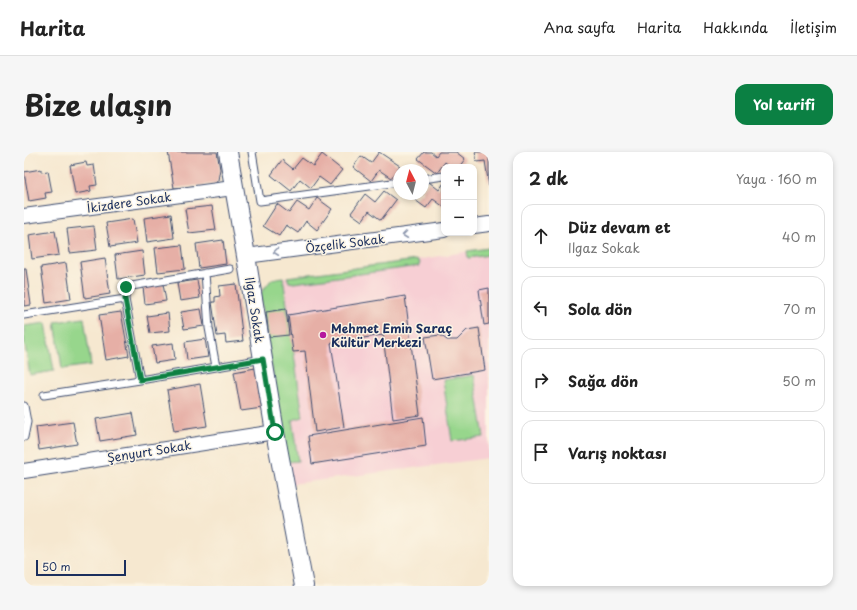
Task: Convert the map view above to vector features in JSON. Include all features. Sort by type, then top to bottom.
[{"type":"street","name":"Ilgaz Sokak","points":[[228,152],[275,432],[304,586]]},
{"type":"street","name":"İkizdere Sokak","points":[[24,216],[233,188]]},
{"type":"street","points":[[477,226],[489,224]]},
{"type":"street","name":"Özçelik Sokak","points":[[246,256],[441,230]]},
{"type":"street","name":"Şenyurt Sokak","points":[[24,471],[275,432]]},
{"type":"lane","points":[[252,152],[260,200],[393,183]]},
{"type":"lane","points":[[429,178],[441,176]]},
{"type":"lane","points":[[140,380],[125,299],[126,287],[230,269]]},
{"type":"lane","points":[[205,273],[209,328],[216,367]]},
{"type":"lane","points":[[24,315],[125,299]]},
{"type":"lane","points":[[44,395],[263,359]]},
{"type":"lane","points":[[24,406],[27,422],[24,437]]},
{"type":"shaded area","points":[[489,248],[489,458],[292,484],[265,287],[272,279],[416,260]]},
{"type":"green space","points":[[489,248],[489,255],[468,258],[467,251]]},
{"type":"green space","points":[[416,260],[420,262],[419,266],[294,283],[289,282],[287,277]]},
{"type":"green space","points":[[283,277],[303,417],[292,420],[298,461],[287,462],[260,294],[272,279]]},
{"type":"green space","points":[[84,318],[91,365],[62,369],[55,322]]},
{"type":"green space","points":[[46,323],[54,371],[30,375],[24,340],[24,326]]},
{"type":"green space","points":[[474,375],[484,437],[452,441],[443,380]]},
{"type":"building","points":[[168,152],[217,152],[220,169],[218,180],[215,184],[174,188]]},
{"type":"building","points":[[379,152],[397,164],[393,164],[393,175],[391,178],[379,170],[371,181],[353,167],[361,156],[371,163]]},
{"type":"building","points":[[424,152],[431,152],[436,156],[439,152],[456,152],[465,159],[461,164],[447,164],[445,162],[441,164],[441,168],[437,173],[429,167],[429,164],[425,164],[418,159]]},
{"type":"building","points":[[475,152],[489,152],[489,186],[485,161],[477,162]]},
{"type":"building","points":[[322,154],[342,170],[330,185],[319,177],[311,188],[300,179],[291,191],[271,175],[282,160],[293,169],[302,158],[313,166]]},
{"type":"building","points":[[86,162],[87,166],[94,165],[97,185],[90,186],[91,191],[75,194],[70,165]]},
{"type":"building","points":[[41,169],[41,172],[48,171],[52,192],[45,193],[46,198],[29,201],[24,172]]},
{"type":"building","points":[[429,182],[439,190],[441,187],[441,205],[433,199],[426,208],[415,200],[429,200]]},
{"type":"building","points":[[384,191],[393,198],[393,200],[396,200],[381,220],[369,211],[362,221],[351,213],[365,194],[375,202]]},
{"type":"building","points":[[317,198],[332,209],[317,230],[306,221],[298,233],[286,225],[279,236],[263,226],[277,204],[289,213],[297,202],[309,210]]},
{"type":"building","points":[[212,206],[216,230],[189,233],[185,209]]},
{"type":"building","points":[[171,214],[174,238],[147,242],[144,218]]},
{"type":"building","points":[[133,219],[137,243],[110,247],[106,223]]},
{"type":"building","points":[[94,226],[97,250],[70,253],[67,229]]},
{"type":"building","points":[[55,231],[59,255],[32,259],[29,235]]},
{"type":"building","points":[[223,240],[226,264],[199,268],[196,244]]},
{"type":"building","points":[[182,245],[185,269],[158,272],[155,248]]},
{"type":"building","points":[[142,251],[145,275],[118,279],[115,255]]},
{"type":"building","points":[[105,258],[110,294],[85,298],[80,262]]},
{"type":"building","points":[[66,263],[71,299],[46,303],[41,267]]},
{"type":"building","points":[[24,269],[26,269],[31,305],[24,306]]},
{"type":"building","points":[[197,280],[200,298],[180,301],[177,283]]},
{"type":"building","points":[[163,284],[166,301],[145,304],[143,287]]},
{"type":"building","points":[[236,284],[243,341],[226,343],[225,335],[217,336],[212,302],[215,302],[215,297],[220,296],[219,286]]},
{"type":"building","points":[[489,288],[489,324],[484,325],[479,290]]},
{"type":"building","points":[[405,296],[420,415],[393,419],[383,335],[331,343],[344,427],[315,432],[305,351],[293,352],[288,315]]},
{"type":"building","points":[[201,309],[204,326],[184,329],[181,312]]},
{"type":"building","points":[[286,309],[289,335],[269,337],[266,312]]},
{"type":"building","points":[[121,312],[129,356],[106,360],[99,315]]},
{"type":"building","points":[[168,313],[170,331],[150,333],[147,316]]},
{"type":"building","points":[[479,328],[485,370],[432,379],[425,337],[440,335],[447,340],[457,340],[467,330]]},
{"type":"building","points":[[205,339],[208,357],[187,360],[185,342]]},
{"type":"building","points":[[173,343],[175,360],[155,363],[152,346]]},
{"type":"building","points":[[255,368],[262,408],[241,411],[234,372]]},
{"type":"building","points":[[200,384],[207,426],[174,431],[167,390]]},
{"type":"building","points":[[133,413],[137,435],[100,441],[96,419]]},
{"type":"building","points":[[423,417],[426,446],[312,464],[308,436]]},
{"type":"building","points":[[73,422],[77,444],[39,450],[36,427]]},
{"type":"place","name":"Mehmet Emin Saraç Kültür Merkezi","points":[[323,335]]},
{"type":"route","points":[[126,287],[125,299],[140,380],[263,359],[275,432]]}]
